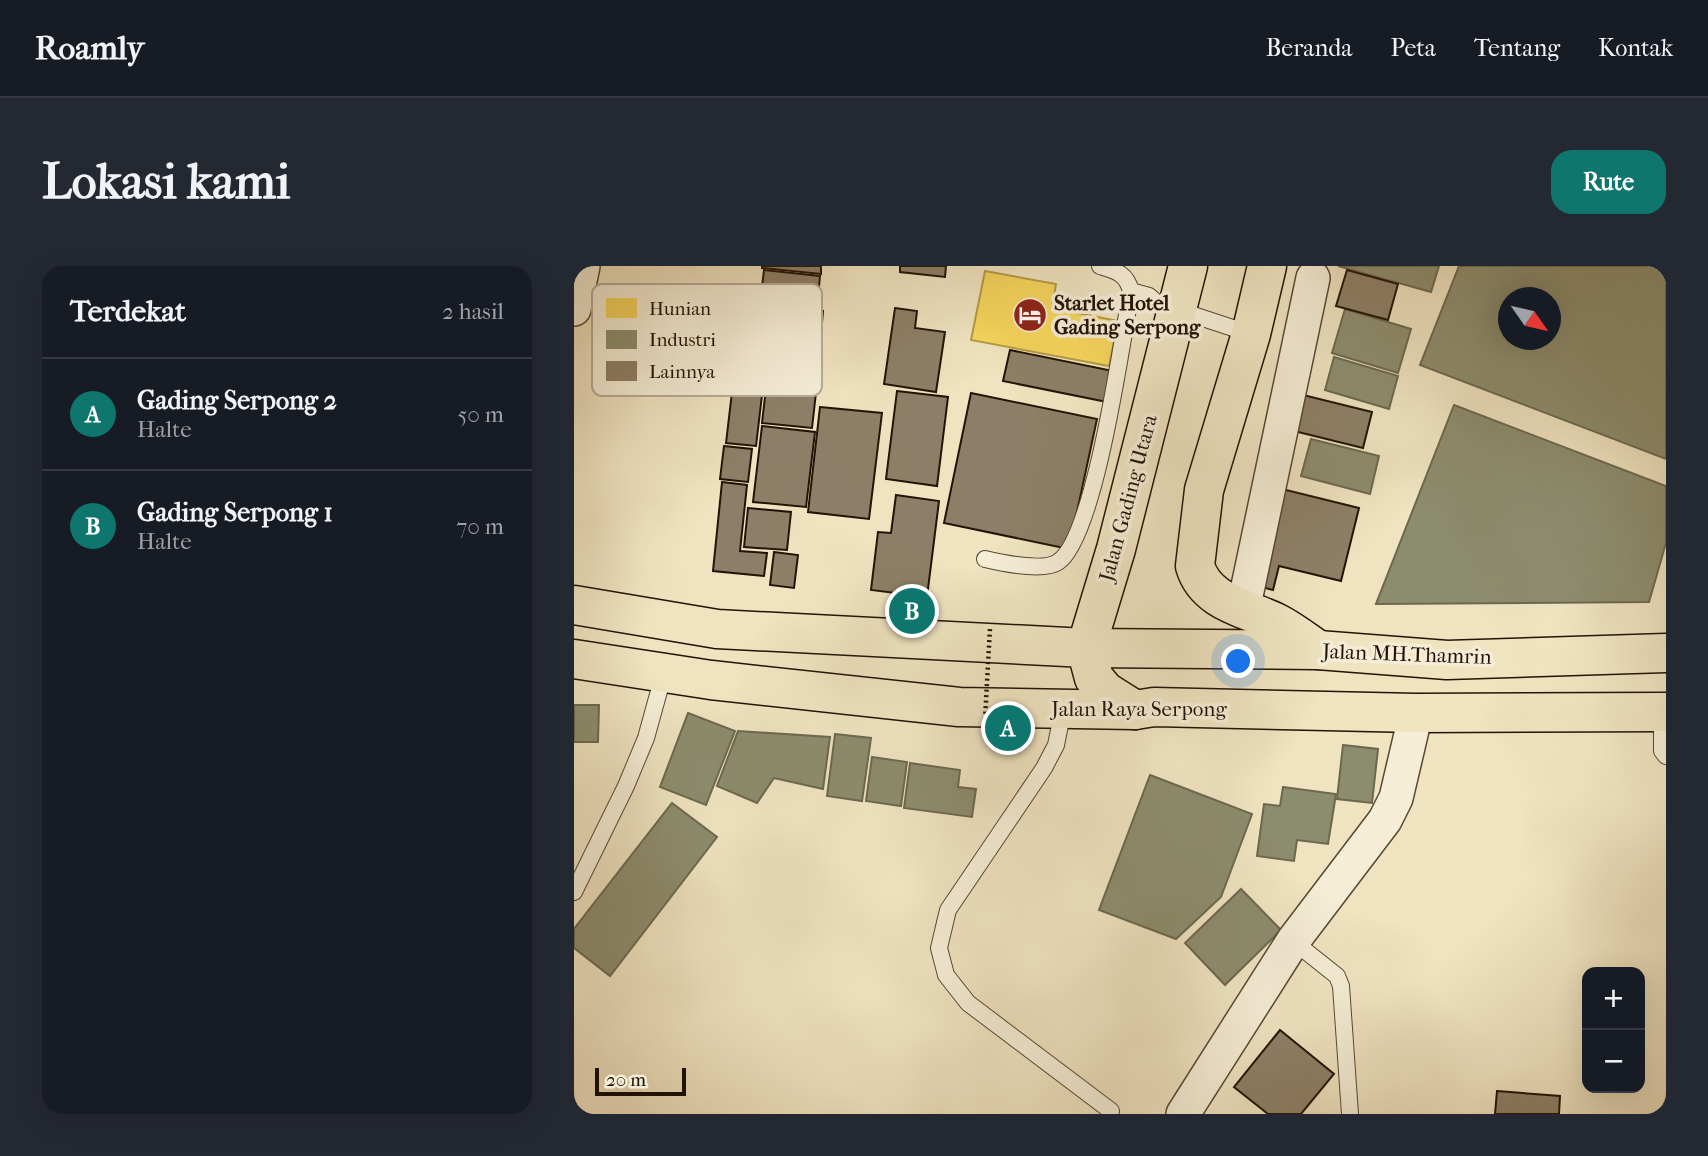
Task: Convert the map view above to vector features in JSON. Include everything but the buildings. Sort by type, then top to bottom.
[{"type":"main road","points":[[1266,266],[1251,334],[1204,490],[1195,556],[1198,576],[1217,596],[1243,610],[1278,623],[1318,650]]},
{"type":"main road","name":"Jalan Gading Utara","points":[[1086,648],[1116,549],[1174,292]]},
{"type":"main road","points":[[574,605],[717,629],[1086,648],[1094,678],[1105,691],[1135,710]]},
{"type":"main road","name":"Jalan MH.Thamrin","points":[[1086,648],[1318,650],[1447,660],[1666,653]]},
{"type":"main road","name":"Jalan Raya Serpong","points":[[574,659],[725,682],[959,707],[1135,710],[1154,707],[1416,713],[1664,712]]},
{"type":"street","points":[[574,309],[583,266]]},
{"type":"street","points":[[1243,610],[1313,278]]},
{"type":"street","points":[[1183,1114],[1293,941],[1385,820],[1396,798],[1416,713]]},
{"type":"lane","points":[[985,559],[1046,567],[1058,563],[1071,550],[1082,523],[1094,482],[1131,291],[1123,270],[1100,266]]},
{"type":"lane","points":[[1131,291],[1174,292],[1251,334]]},
{"type":"lane","points":[[574,892],[641,750],[664,673]]},
{"type":"lane","points":[[1063,709],[1056,745],[1045,768],[948,910],[939,948],[946,975],[968,1003],[1111,1111]]},
{"type":"lane","points":[[1664,712],[1662,751],[1666,756]]},
{"type":"lane","points":[[1293,941],[1337,976],[1341,986],[1350,1114]]},
{"type":"path","points":[[985,719],[990,628]]},
{"type":"place","name":"Starlet Hotel Gading Serpong","points":[[1030,315]]},
{"type":"place","name":"Gading Serpong 1","points":[[912,611]]},
{"type":"place","name":"Gading Serpong 2","points":[[1008,728]]}]
